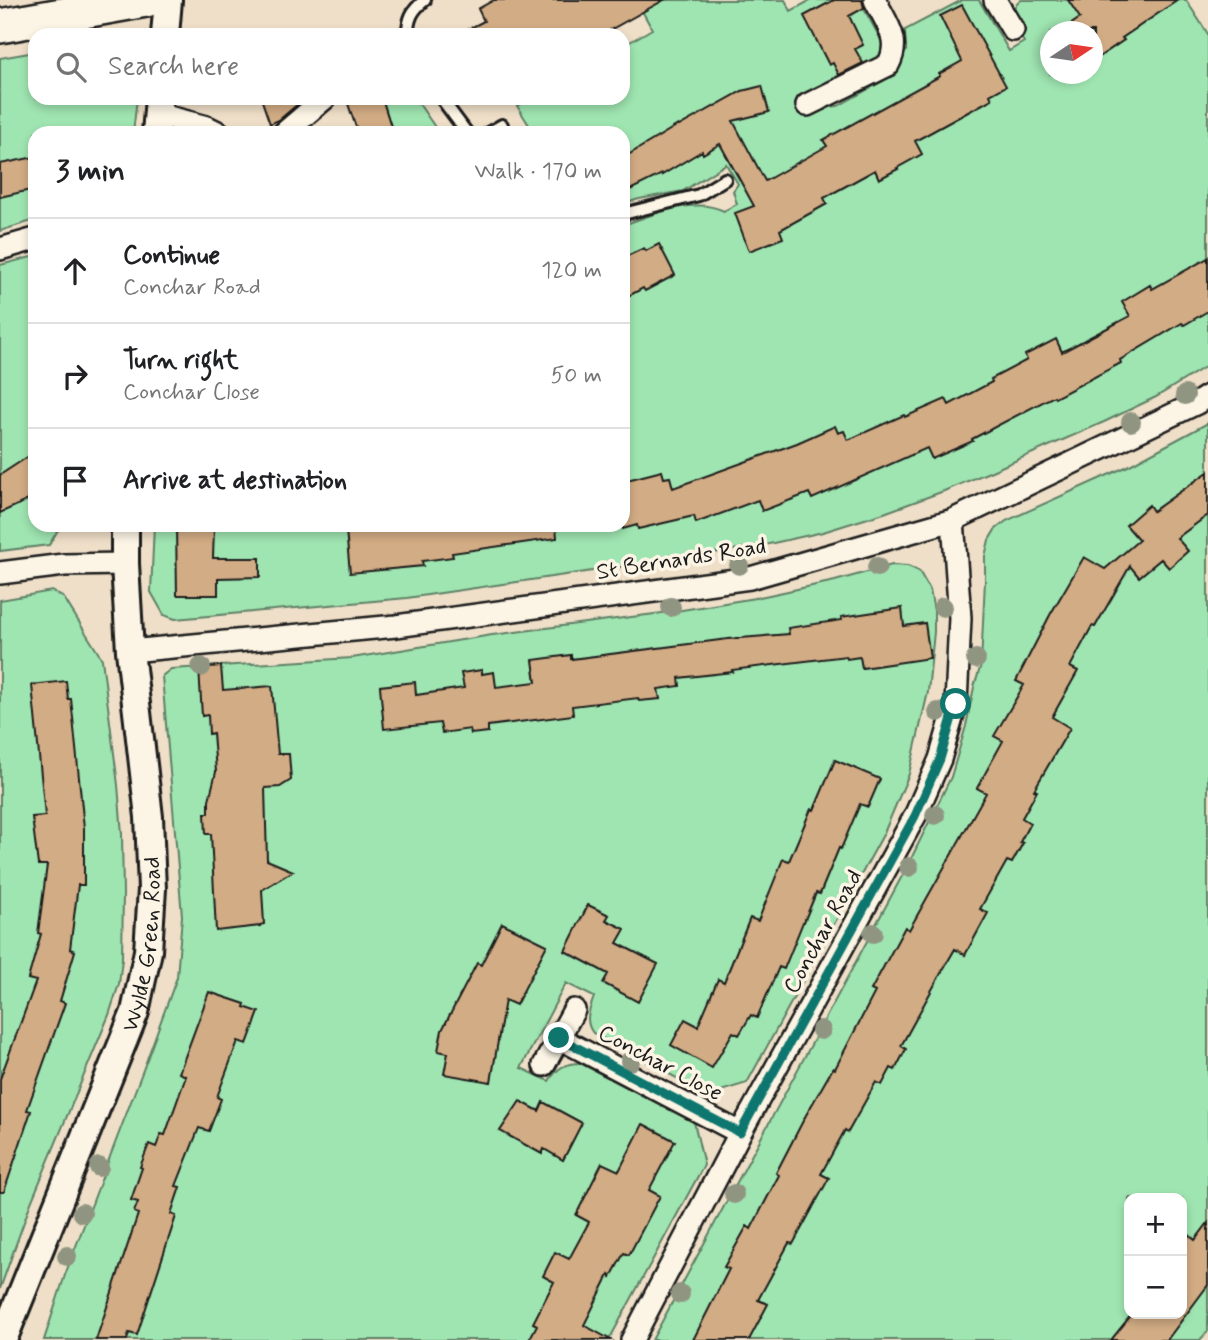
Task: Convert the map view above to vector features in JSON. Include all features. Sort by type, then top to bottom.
[{"type":"main road","points":[[0,26],[145,0]]},
{"type":"street","points":[[165,28],[168,0]]},
{"type":"street","points":[[807,105],[888,65],[893,55],[894,39],[875,0]]},
{"type":"street","points":[[999,1],[1013,30]]},
{"type":"street","points":[[292,126],[317,105]]},
{"type":"street","points":[[157,115],[203,126]]},
{"type":"street","points":[[0,249],[28,241]]},
{"type":"street","name":"St Bernards Road","points":[[130,651],[396,626],[750,578],[953,520],[1208,396]]},
{"type":"street","name":"Conchar Road","points":[[632,1340],[740,1133],[915,816],[940,759],[956,704],[960,618],[953,520]]},
{"type":"street","name":"Wylde Green Road","points":[[3,1340],[135,1012],[148,951],[152,889],[149,817],[130,651],[125,532]]},
{"type":"street","points":[[0,573],[64,565],[125,564]]},
{"type":"street","name":"Conchar Close","points":[[544,1065],[574,1010]]},
{"type":"street","name":"Conchar Close","points":[[559,1038],[740,1133]]},
{"type":"lane","points":[[408,28],[409,18],[425,0]]},
{"type":"lane","points":[[446,105],[462,126]]},
{"type":"lane","points":[[630,212],[699,195],[725,179]]},
{"type":"green space","points":[[636,0],[785,0],[791,11],[811,0],[859,0],[885,47],[882,55],[809,109],[838,106],[883,81],[893,73],[906,51],[905,30],[962,0],[979,0],[1009,51],[1024,42],[1011,16],[1021,0],[1186,0],[1208,34],[1208,365],[1156,397],[994,470],[884,513],[823,532],[702,555],[407,598],[175,619],[164,615],[151,592],[154,532],[630,532],[630,223],[686,206],[699,205],[724,211],[737,204],[733,191],[738,184],[726,164],[683,191],[630,202],[630,126],[530,126],[517,106],[630,105],[630,42],[652,29]]},
{"type":"green space","points":[[28,53],[28,105],[136,105],[134,126],[28,126],[28,222],[0,231],[0,58]]},
{"type":"green space","points":[[384,105],[420,105],[434,126],[391,126]]},
{"type":"green space","points":[[28,258],[28,532],[57,532],[49,545],[0,551],[0,265]]},
{"type":"green space","points":[[1208,423],[1208,1331],[1200,1340],[652,1340],[908,865],[951,777],[981,665],[985,556],[995,530],[1006,521],[1128,466]]},
{"type":"green space","points":[[892,565],[908,566],[919,571],[930,590],[934,611],[928,692],[909,774],[884,833],[747,1083],[708,1095],[593,1033],[588,1020],[594,997],[566,983],[521,1068],[549,1081],[562,1067],[580,1063],[694,1122],[704,1165],[609,1340],[44,1340],[65,1275],[177,977],[182,916],[162,676],[171,669],[352,658],[492,635],[670,612],[755,598],[835,581]]},
{"type":"green space","points":[[52,591],[64,598],[102,659],[122,834],[122,959],[119,984],[109,1015],[30,1205],[0,1289],[0,600]]},
{"type":"building","points":[[494,0],[664,0],[614,28],[470,28],[484,21],[478,9]]},
{"type":"building","points":[[834,0],[862,0],[864,8],[849,16],[863,45],[855,49],[863,63],[839,75],[833,63],[829,65],[804,16]]},
{"type":"building","points":[[1068,0],[1178,0],[1103,54],[1103,21],[1076,21],[1080,18]]},
{"type":"building","points":[[962,5],[1006,86],[990,95],[992,99],[915,141],[922,154],[898,169],[879,179],[875,170],[824,198],[827,204],[780,230],[783,238],[749,251],[735,213],[754,206],[720,144],[630,190],[630,154],[742,91],[762,86],[769,112],[733,121],[765,181],[827,146],[823,140],[940,76],[939,74],[962,61],[940,16]]},
{"type":"building","points":[[263,105],[297,105],[279,120],[270,124]]},
{"type":"building","points":[[348,105],[384,105],[391,126],[356,126]]},
{"type":"building","points":[[28,158],[28,191],[0,197],[0,164]]},
{"type":"building","points":[[659,244],[675,275],[645,291],[643,288],[630,295],[630,255],[644,248],[646,251]]},
{"type":"building","points":[[1208,258],[1208,311],[1184,325],[1182,323],[1120,360],[1121,363],[972,439],[973,441],[932,459],[927,448],[812,499],[809,493],[762,511],[758,500],[696,523],[694,516],[638,529],[637,525],[630,527],[630,479],[662,471],[664,478],[670,477],[673,488],[797,443],[835,426],[838,433],[844,431],[848,440],[946,399],[949,405],[992,382],[991,379],[1027,360],[1025,355],[1056,339],[1062,352],[1130,316],[1122,302],[1150,285],[1152,289]]},
{"type":"building","points":[[28,457],[28,500],[0,513],[0,475]]},
{"type":"building","points":[[1208,472],[1208,515],[1177,538],[1188,551],[1169,568],[1161,559],[1139,577],[1130,566],[1070,667],[1078,671],[1052,717],[1070,728],[1034,790],[1037,791],[1022,818],[1030,823],[1020,842],[1023,843],[1012,863],[1007,861],[980,909],[988,913],[965,955],[955,949],[940,975],[901,1046],[906,1049],[895,1070],[891,1068],[882,1085],[876,1082],[848,1132],[845,1130],[821,1174],[829,1178],[758,1300],[768,1304],[749,1340],[693,1340],[729,1269],[724,1267],[747,1226],[751,1229],[806,1115],[833,1068],[835,1069],[875,992],[871,990],[905,927],[909,930],[986,793],[977,788],[1003,741],[994,736],[1024,685],[1016,681],[1084,557],[1105,569],[1139,540],[1126,525],[1149,505],[1153,511]]},
{"type":"building","points":[[176,532],[214,532],[213,558],[260,558],[260,577],[218,578],[218,595],[177,595]]},
{"type":"building","points":[[346,532],[557,532],[557,538],[452,553],[453,557],[422,561],[423,566],[350,573]]},
{"type":"building","points":[[902,608],[904,626],[925,623],[930,658],[862,668],[860,657],[847,659],[846,656],[679,678],[680,686],[658,689],[660,699],[639,701],[638,698],[572,706],[573,715],[488,726],[488,732],[471,734],[470,729],[442,733],[440,723],[384,729],[380,686],[415,682],[416,695],[464,688],[461,673],[482,670],[482,674],[494,672],[496,687],[536,682],[533,660],[571,655],[571,659],[789,634],[788,628]]},
{"type":"building","points":[[221,666],[223,690],[272,686],[278,754],[289,754],[291,780],[280,787],[265,788],[267,860],[293,871],[262,890],[264,924],[216,931],[211,834],[206,834],[205,813],[209,813],[209,800],[216,772],[213,733],[209,734],[208,715],[202,716],[199,668]]},
{"type":"building","points":[[66,681],[68,699],[71,699],[84,828],[84,885],[78,885],[70,949],[75,951],[60,1001],[65,1003],[27,1110],[31,1111],[4,1192],[0,1192],[0,1079],[36,981],[28,979],[41,934],[38,933],[47,865],[38,865],[32,817],[45,816],[32,685]]},
{"type":"building","points":[[835,760],[880,779],[868,807],[860,804],[820,894],[816,893],[784,969],[779,967],[757,1018],[751,1015],[739,1035],[733,1032],[712,1068],[671,1045],[685,1019],[698,1026],[718,979],[724,982],[750,918],[758,921],[783,859],[789,861]]},
{"type":"building","points":[[588,905],[609,915],[606,920],[625,929],[617,943],[658,964],[638,1002],[603,983],[608,974],[565,951]]},
{"type":"building","points":[[502,923],[547,945],[516,1005],[505,1000],[491,1082],[444,1074],[448,1053],[438,1051],[442,1030],[477,963],[481,965]]},
{"type":"building","points":[[209,992],[245,1004],[244,1007],[259,1012],[247,1044],[238,1041],[217,1097],[221,1099],[209,1131],[199,1128],[176,1186],[180,1187],[171,1214],[176,1216],[137,1335],[129,1333],[127,1340],[96,1340],[138,1214],[134,1212],[138,1202],[131,1200],[142,1168],[140,1167],[149,1144],[156,1147],[161,1134],[165,1135],[186,1076],[179,1073]]},
{"type":"building","points":[[520,1101],[539,1111],[543,1102],[582,1123],[563,1160],[544,1149],[542,1154],[500,1131]]},
{"type":"building","points":[[643,1124],[675,1141],[649,1190],[660,1196],[629,1255],[624,1253],[611,1277],[609,1275],[584,1325],[611,1340],[529,1340],[537,1325],[533,1323],[554,1282],[543,1276],[555,1252],[569,1259],[589,1222],[576,1215],[602,1163],[619,1171]]},
{"type":"building","points":[[1208,1223],[1208,1285],[1187,1313],[1187,1233],[1195,1240]]},
{"type":"building","points":[[1128,1319],[1183,1319],[1167,1340],[1111,1340]]},
{"type":"route","points":[[559,1038],[740,1133],[915,816],[940,759],[956,704]]}]
